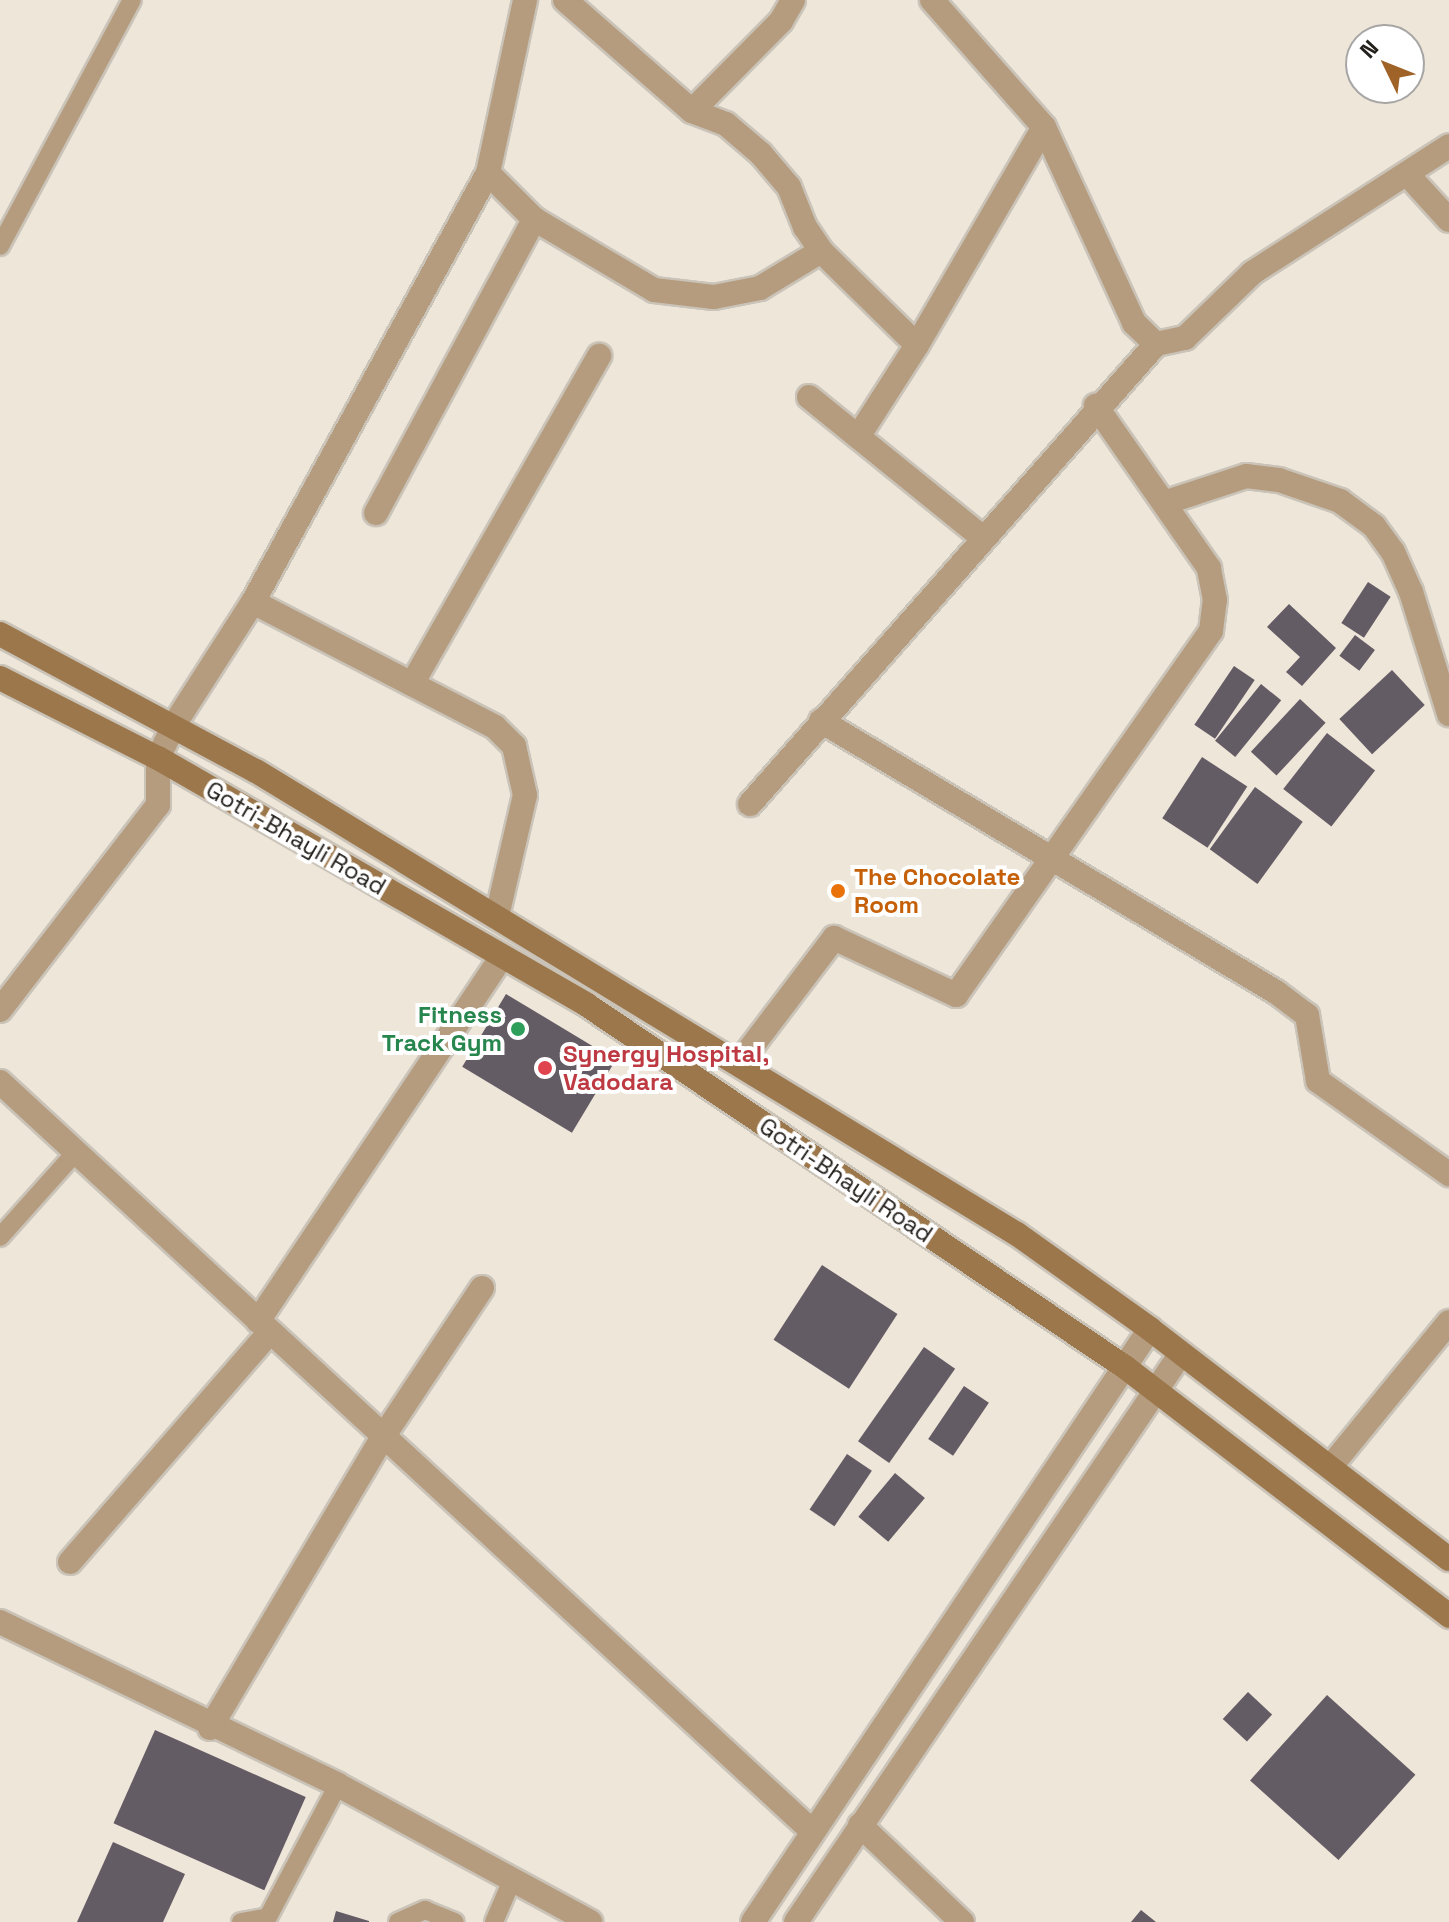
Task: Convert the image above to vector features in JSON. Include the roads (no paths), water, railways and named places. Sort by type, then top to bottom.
[{"type":"street","points":[[0,1010],[158,805],[158,758],[174,725],[253,602],[488,173],[525,0]]},
{"type":"street","points":[[565,0],[692,111],[726,124],[761,154],[789,187],[821,251],[917,345]]},
{"type":"street","points":[[692,111],[772,31],[793,0]]},
{"type":"street","points":[[932,0],[1044,127],[1134,323],[1156,344]]},
{"type":"street","points":[[858,437],[917,345],[1044,127]]},
{"type":"street","points":[[750,804],[1096,406],[1156,344],[1185,338],[1252,273],[1449,146]]},
{"type":"street","points":[[488,173],[534,219],[654,290],[699,295],[760,288],[821,251]]},
{"type":"street","points":[[1407,174],[1449,220]]},
{"type":"street","points":[[376,513],[534,219]]},
{"type":"street","points":[[412,684],[599,356]]},
{"type":"street","points":[[809,397],[982,537]]},
{"type":"street","points":[[740,1062],[834,938],[956,995],[1055,860],[1211,631],[1215,600],[1209,568],[1167,502],[1096,406]]},
{"type":"street","points":[[1167,502],[1246,476],[1279,480],[1340,501],[1374,526],[1393,552],[1411,592],[1449,714]]},
{"type":"street","points":[[253,602],[495,727],[518,757],[525,795],[497,916]]},
{"type":"street","name":"Gotri-Bhayli Road","points":[[0,634],[174,725],[740,1062],[1017,1234],[1150,1329],[1449,1559]]},
{"type":"street","name":"Gotri-Bhayli Road","points":[[0,678],[158,758],[587,1005],[1125,1367],[1449,1616]]},
{"type":"street","points":[[821,721],[1307,1015],[1318,1081],[1449,1174]]},
{"type":"street","points":[[70,1562],[264,1327],[502,956]]},
{"type":"street","points":[[0,1082],[812,1831]]},
{"type":"street","points":[[210,1728],[383,1437],[482,1288]]},
{"type":"street","points":[[1331,1466],[1449,1322]]},
{"type":"street","points":[[753,1922],[1150,1329]]},
{"type":"street","points":[[796,1922],[1180,1355]]},
{"type":"street","points":[[0,1622],[210,1728],[338,1785],[590,1922]]},
{"type":"street","points":[[860,1825],[962,1922]]},
{"type":"lane","points":[[0,246],[132,0]]},
{"type":"lane","points":[[0,1237],[76,1152]]},
{"type":"lane","points":[[241,1922],[268,1917],[338,1785]]},
{"type":"lane","points":[[494,1922],[512,1880]]},
{"type":"lane","points":[[398,1922],[425,1910],[455,1922]]},
{"type":"place","name":"The Chocolate Room","points":[[838,891]]},
{"type":"place","name":"Fitness Track Gym","points":[[518,1029]]},
{"type":"place","name":"Synergy Hospital, Vadodara","points":[[545,1068]]}]
